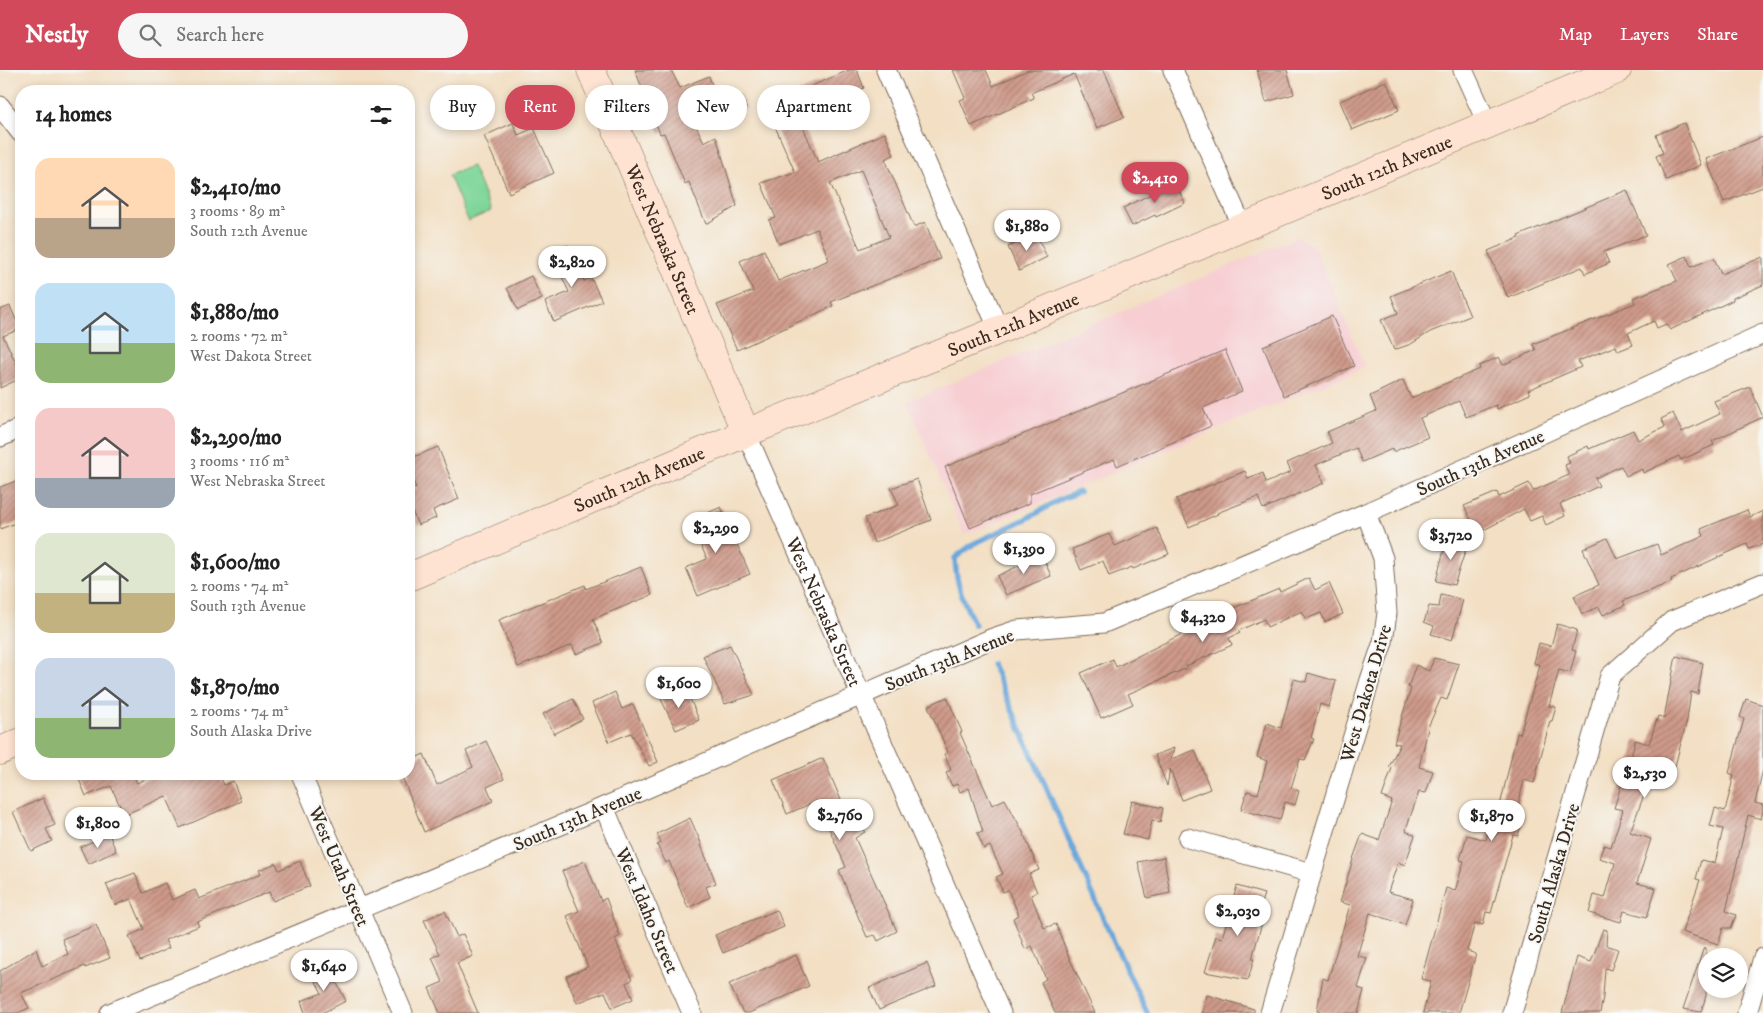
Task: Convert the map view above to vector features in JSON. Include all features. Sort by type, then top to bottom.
[{"type":"main road","name":"West Nebraska Street","points":[[591,70],[746,433]]},
{"type":"main road","name":"South 12th Avenue","points":[[415,574],[746,433],[999,330],[1617,70]]},
{"type":"main road","points":[[0,751],[15,745]]},
{"type":"street","points":[[886,70],[999,330]]},
{"type":"street","points":[[1173,70],[1243,228]]},
{"type":"street","points":[[1464,70],[1488,124]]},
{"type":"street","points":[[0,106],[15,125]]},
{"type":"street","name":"South 13th Avenue","points":[[114,1012],[604,807],[993,638],[1017,630],[1104,623],[1366,513],[1763,334]]},
{"type":"street","points":[[0,437],[15,431]]},
{"type":"street","name":"West Nebraska Street","points":[[746,433],[1001,1013]]},
{"type":"street","name":"West Dakota Drive","points":[[1270,1013],[1311,873],[1383,642],[1387,613],[1384,558],[1366,513]]},
{"type":"street","name":"South Alaska Drive","points":[[1512,1013],[1610,676],[1672,621],[1763,583]]},
{"type":"street","name":"West Utah Street","points":[[304,780],[403,1013]]},
{"type":"street","name":"West Idaho Street","points":[[604,807],[692,1013]]},
{"type":"street","points":[[1188,838],[1311,873]]},
{"type":"street","points":[[1747,1013],[1763,958]]},
{"type":"shaded area","points":[[1298,237],[1314,246],[1365,367],[964,535],[907,402]]},
{"type":"green space","points":[[472,166],[491,211],[468,221],[449,175]]},
{"type":"building","points":[[635,70],[671,70],[678,85],[678,130],[698,130],[704,142],[716,136],[737,206],[706,224],[689,182],[685,184],[664,133],[660,134],[658,130],[668,130],[668,85],[641,85]]},
{"type":"building","points":[[849,70],[857,70],[863,85],[814,85]]},
{"type":"building","points":[[953,70],[986,70],[993,86],[1028,70],[1104,70],[1124,117],[1097,128],[1074,74],[1031,93],[1034,98],[971,126],[960,100],[965,98]]},
{"type":"building","points":[[1257,70],[1287,70],[1294,94],[1266,102]]},
{"type":"building","points":[[709,76],[712,85],[687,85]]},
{"type":"building","points":[[1386,81],[1399,110],[1352,130],[1340,101]]},
{"type":"building","points":[[1684,123],[1701,165],[1666,180],[1656,156],[1663,153],[1656,135]]},
{"type":"building","points":[[505,127],[505,130],[516,130],[518,135],[529,130],[535,130],[554,173],[509,193],[484,136]]},
{"type":"building","points":[[777,130],[804,130],[818,162],[885,133],[894,155],[885,159],[914,227],[925,222],[940,259],[831,302],[833,306],[737,350],[717,305],[753,291],[740,261],[764,250],[778,281],[829,260],[817,229],[779,244],[769,220],[776,218],[761,183],[795,172]],"holes":[[[861,170],[889,237],[860,249],[830,183]]]},
{"type":"building","points":[[1763,137],[1763,187],[1724,202],[1706,159]]},
{"type":"building","points":[[1175,182],[1185,203],[1132,226],[1123,208]]},
{"type":"building","points":[[1627,190],[1646,235],[1604,252],[1609,263],[1585,274],[1582,267],[1508,298],[1488,251],[1519,238],[1518,236]]},
{"type":"building","points":[[1036,234],[1047,257],[1019,271],[1008,247]]},
{"type":"building","points":[[568,245],[584,281],[591,278],[602,301],[554,322],[545,302],[569,292],[551,253]]},
{"type":"building","points":[[1687,256],[1691,267],[1714,258],[1721,274],[1763,257],[1763,285],[1670,330],[1666,324],[1657,328],[1654,321],[1628,333],[1633,345],[1618,351],[1616,346],[1578,361],[1581,367],[1528,390],[1530,394],[1497,409],[1496,405],[1466,417],[1459,401],[1420,418],[1428,437],[1393,452],[1392,449],[1362,462],[1356,448],[1316,465],[1324,483],[1263,509],[1258,497],[1217,513],[1189,527],[1176,499],[1245,471],[1248,479],[1263,473],[1266,483],[1291,472],[1287,463],[1332,443],[1327,432],[1376,411],[1370,396],[1403,380],[1411,398],[1480,369],[1479,366],[1499,357],[1503,365],[1536,350],[1533,344],[1635,303],[1633,298],[1677,281],[1669,264]]},
{"type":"building","points":[[1451,271],[1470,316],[1430,332],[1411,344],[1394,350],[1381,320],[1398,313],[1391,296]]},
{"type":"building","points":[[531,276],[542,299],[518,310],[507,288]]},
{"type":"building","points":[[10,306],[15,318],[15,331],[3,336],[15,361],[15,381],[0,388],[0,310]]},
{"type":"building","points":[[1332,316],[1354,366],[1284,396],[1263,346]]},
{"type":"building","points":[[1225,350],[1242,391],[1203,408],[1211,426],[1117,466],[1114,459],[1030,494],[1030,503],[970,528],[945,467]]},
{"type":"building","points":[[1750,387],[1763,417],[1712,441],[1714,445],[1681,460],[1679,456],[1643,473],[1642,469],[1626,476],[1621,466],[1595,478],[1599,486],[1560,504],[1565,516],[1546,525],[1542,516],[1530,521],[1524,509],[1478,533],[1464,506],[1497,492],[1499,497],[1529,483],[1533,491],[1569,475],[1565,465],[1570,463],[1567,456],[1588,446],[1589,449],[1633,430],[1638,440],[1665,427],[1661,419],[1673,413],[1682,432],[1720,414],[1714,401]]},
{"type":"building","points":[[438,447],[459,499],[433,510],[436,518],[418,525],[415,518],[415,457]]},
{"type":"building","points":[[917,479],[931,520],[874,543],[865,518],[899,505],[891,488]]},
{"type":"building","points":[[15,481],[15,523],[0,529],[0,487]]},
{"type":"building","points":[[721,507],[750,574],[698,596],[686,568],[707,559],[690,521]]},
{"type":"building","points":[[1747,510],[1750,517],[1763,511],[1763,544],[1749,549],[1747,544],[1671,579],[1672,582],[1623,601],[1625,605],[1603,615],[1599,607],[1582,614],[1574,596],[1599,585],[1583,549],[1607,538],[1617,559],[1657,544],[1661,555],[1704,536],[1701,529]]},
{"type":"building","points":[[1157,528],[1169,554],[1133,569],[1132,567],[1109,576],[1103,561],[1081,570],[1072,549],[1109,534],[1115,546]]},
{"type":"building","points":[[1447,538],[1468,543],[1454,585],[1436,581]]},
{"type":"building","points":[[1042,555],[1051,576],[1006,595],[997,576]]},
{"type":"building","points":[[641,567],[652,595],[593,619],[603,643],[576,654],[572,645],[518,667],[499,620],[585,585],[586,589]]},
{"type":"building","points":[[1309,578],[1315,590],[1329,583],[1343,614],[1325,622],[1321,613],[1306,619],[1302,611],[1267,627],[1264,619],[1238,631],[1240,633],[1229,638],[1232,645],[1186,666],[1187,668],[1128,694],[1133,704],[1101,718],[1081,673],[1113,659],[1116,667],[1192,629],[1191,626],[1279,589],[1280,592]]},
{"type":"building","points":[[1441,595],[1463,600],[1452,640],[1431,634],[1434,626],[1424,622],[1429,606],[1439,607]]},
{"type":"building","points":[[1557,624],[1577,630],[1572,650],[1576,651],[1570,673],[1559,670],[1549,706],[1556,707],[1552,721],[1550,721],[1534,783],[1524,780],[1516,814],[1524,816],[1518,836],[1513,835],[1491,913],[1486,912],[1483,925],[1475,923],[1467,951],[1476,954],[1459,1013],[1423,1013],[1431,981],[1421,979],[1446,888],[1455,891],[1464,861],[1460,860],[1467,835],[1486,840],[1494,809],[1499,810],[1517,733],[1520,734],[1540,665],[1534,663],[1539,643],[1551,646]]},
{"type":"building","points":[[730,645],[754,695],[725,704],[703,656]]},
{"type":"building","points":[[1676,656],[1703,663],[1698,694],[1691,692],[1687,720],[1675,766],[1657,761],[1630,832],[1651,839],[1637,883],[1656,888],[1647,917],[1624,911],[1621,922],[1589,913],[1594,895],[1605,898],[1615,863],[1599,858],[1604,845],[1611,847],[1623,810],[1614,808],[1627,767],[1629,768],[1635,740],[1649,744],[1658,716],[1664,718]]},
{"type":"building","points":[[1434,658],[1459,664],[1447,700],[1441,698],[1429,725],[1419,767],[1433,771],[1426,793],[1419,792],[1407,826],[1406,831],[1415,835],[1405,865],[1398,862],[1388,892],[1413,899],[1405,925],[1370,913],[1357,956],[1367,958],[1358,988],[1364,990],[1358,1013],[1325,1013],[1317,1011],[1323,978],[1328,980],[1350,905],[1340,902],[1354,856],[1362,834],[1379,840],[1392,801],[1382,797],[1392,768],[1389,767],[1400,744],[1394,743],[1411,688],[1408,687],[1416,665],[1429,671]]},
{"type":"building","points":[[1308,673],[1336,681],[1329,707],[1320,704],[1311,738],[1314,739],[1305,760],[1300,759],[1291,788],[1299,791],[1295,805],[1285,802],[1280,820],[1241,810],[1247,791],[1258,794],[1267,761],[1257,757],[1267,723],[1281,728],[1294,679],[1306,682]]},
{"type":"building","points":[[674,688],[680,701],[688,694],[699,720],[676,730],[659,695]]},
{"type":"building","points":[[615,692],[622,709],[633,704],[658,762],[649,766],[631,733],[609,742],[592,703]]},
{"type":"building","points":[[947,697],[962,732],[960,733],[992,805],[1005,799],[1022,830],[1039,870],[1029,874],[1037,892],[1031,895],[1044,928],[1056,924],[1095,1013],[1055,1013],[1041,982],[1046,979],[1032,946],[1025,949],[1013,918],[1019,915],[1008,890],[1003,892],[996,877],[1003,874],[990,846],[984,849],[977,833],[983,832],[969,788],[960,792],[957,784],[952,786],[946,773],[951,770],[944,754],[948,752],[928,706]]},
{"type":"building","points":[[573,699],[583,719],[554,734],[543,714]]},
{"type":"building","points":[[1746,699],[1763,705],[1763,769],[1755,803],[1763,805],[1763,811],[1761,819],[1748,815],[1726,911],[1736,915],[1731,928],[1723,928],[1718,944],[1682,932],[1700,880],[1696,879],[1701,860],[1715,863],[1723,829],[1710,826],[1715,808],[1725,811],[1734,775],[1729,773],[1744,719],[1740,717]]},
{"type":"building","points":[[486,741],[504,779],[487,787],[493,801],[424,832],[403,780],[415,780],[415,758],[424,754],[437,785],[473,767],[466,751]]},
{"type":"building","points":[[1174,748],[1171,759],[1195,750],[1210,789],[1182,800],[1170,769],[1167,786],[1155,755]]},
{"type":"building","points":[[823,758],[844,807],[850,804],[865,832],[855,838],[897,931],[878,941],[875,935],[867,937],[860,921],[839,870],[846,867],[817,801],[787,814],[773,780]]},
{"type":"building","points":[[79,780],[136,780],[137,783],[144,780],[222,780],[224,785],[233,781],[241,801],[180,828],[166,796],[124,815],[111,786],[86,796]]},
{"type":"building","points":[[43,798],[55,825],[46,829],[52,841],[31,851],[13,812]]},
{"type":"building","points":[[1132,801],[1163,808],[1160,823],[1152,820],[1148,840],[1123,834]]},
{"type":"building","points":[[690,818],[716,883],[706,887],[710,897],[688,908],[669,861],[666,863],[657,845],[661,843],[657,834]]},
{"type":"building","points":[[109,834],[116,851],[88,864],[80,847]]},
{"type":"building","points":[[1164,857],[1170,893],[1147,898],[1138,862]]},
{"type":"building","points":[[300,861],[310,886],[273,901],[269,892],[197,922],[199,926],[165,940],[169,948],[140,961],[129,936],[144,929],[131,899],[115,905],[106,884],[135,873],[143,893],[165,883],[172,900],[195,890],[199,899],[261,874],[259,870],[276,863],[279,870]]},
{"type":"building","points":[[585,861],[601,901],[606,898],[620,936],[615,939],[632,980],[626,983],[633,999],[612,1008],[605,992],[577,1003],[566,976],[588,967],[567,916],[579,911],[562,871]]},
{"type":"building","points":[[1237,886],[1264,894],[1260,906],[1266,908],[1248,980],[1205,972],[1216,936],[1222,938]]},
{"type":"building","points":[[777,910],[784,927],[723,953],[715,935]]},
{"type":"building","points":[[445,911],[457,937],[463,934],[473,956],[457,963],[478,1013],[440,1013],[429,988],[443,982],[432,958],[440,954],[424,920]]},
{"type":"building","points":[[96,925],[110,958],[85,968],[85,966],[21,993],[29,1008],[17,1013],[0,1013],[0,971],[36,949],[42,966],[68,954],[62,939]]},
{"type":"building","points":[[1603,929],[1607,930],[1606,945],[1618,949],[1611,970],[1605,968],[1600,1013],[1562,1013],[1577,957],[1591,962]]},
{"type":"building","points":[[796,955],[809,986],[749,1013],[743,1013],[729,984]]},
{"type":"building","points":[[927,963],[936,986],[879,1010],[869,988]]},
{"type":"building","points":[[327,964],[346,1001],[322,1013],[305,1013],[301,1001],[322,993],[310,971]]},
{"type":"building","points":[[1698,965],[1698,998],[1705,998],[1701,1012],[1683,1009]]},
{"type":"building","points":[[1207,995],[1254,1009],[1254,1013],[1202,1013]]},
{"type":"waterway","points":[[975,625],[961,593],[955,558],[973,544],[1026,519],[1061,499],[1079,492]]},
{"type":"waterway","points":[[992,664],[1108,929],[1147,1013]]}]
